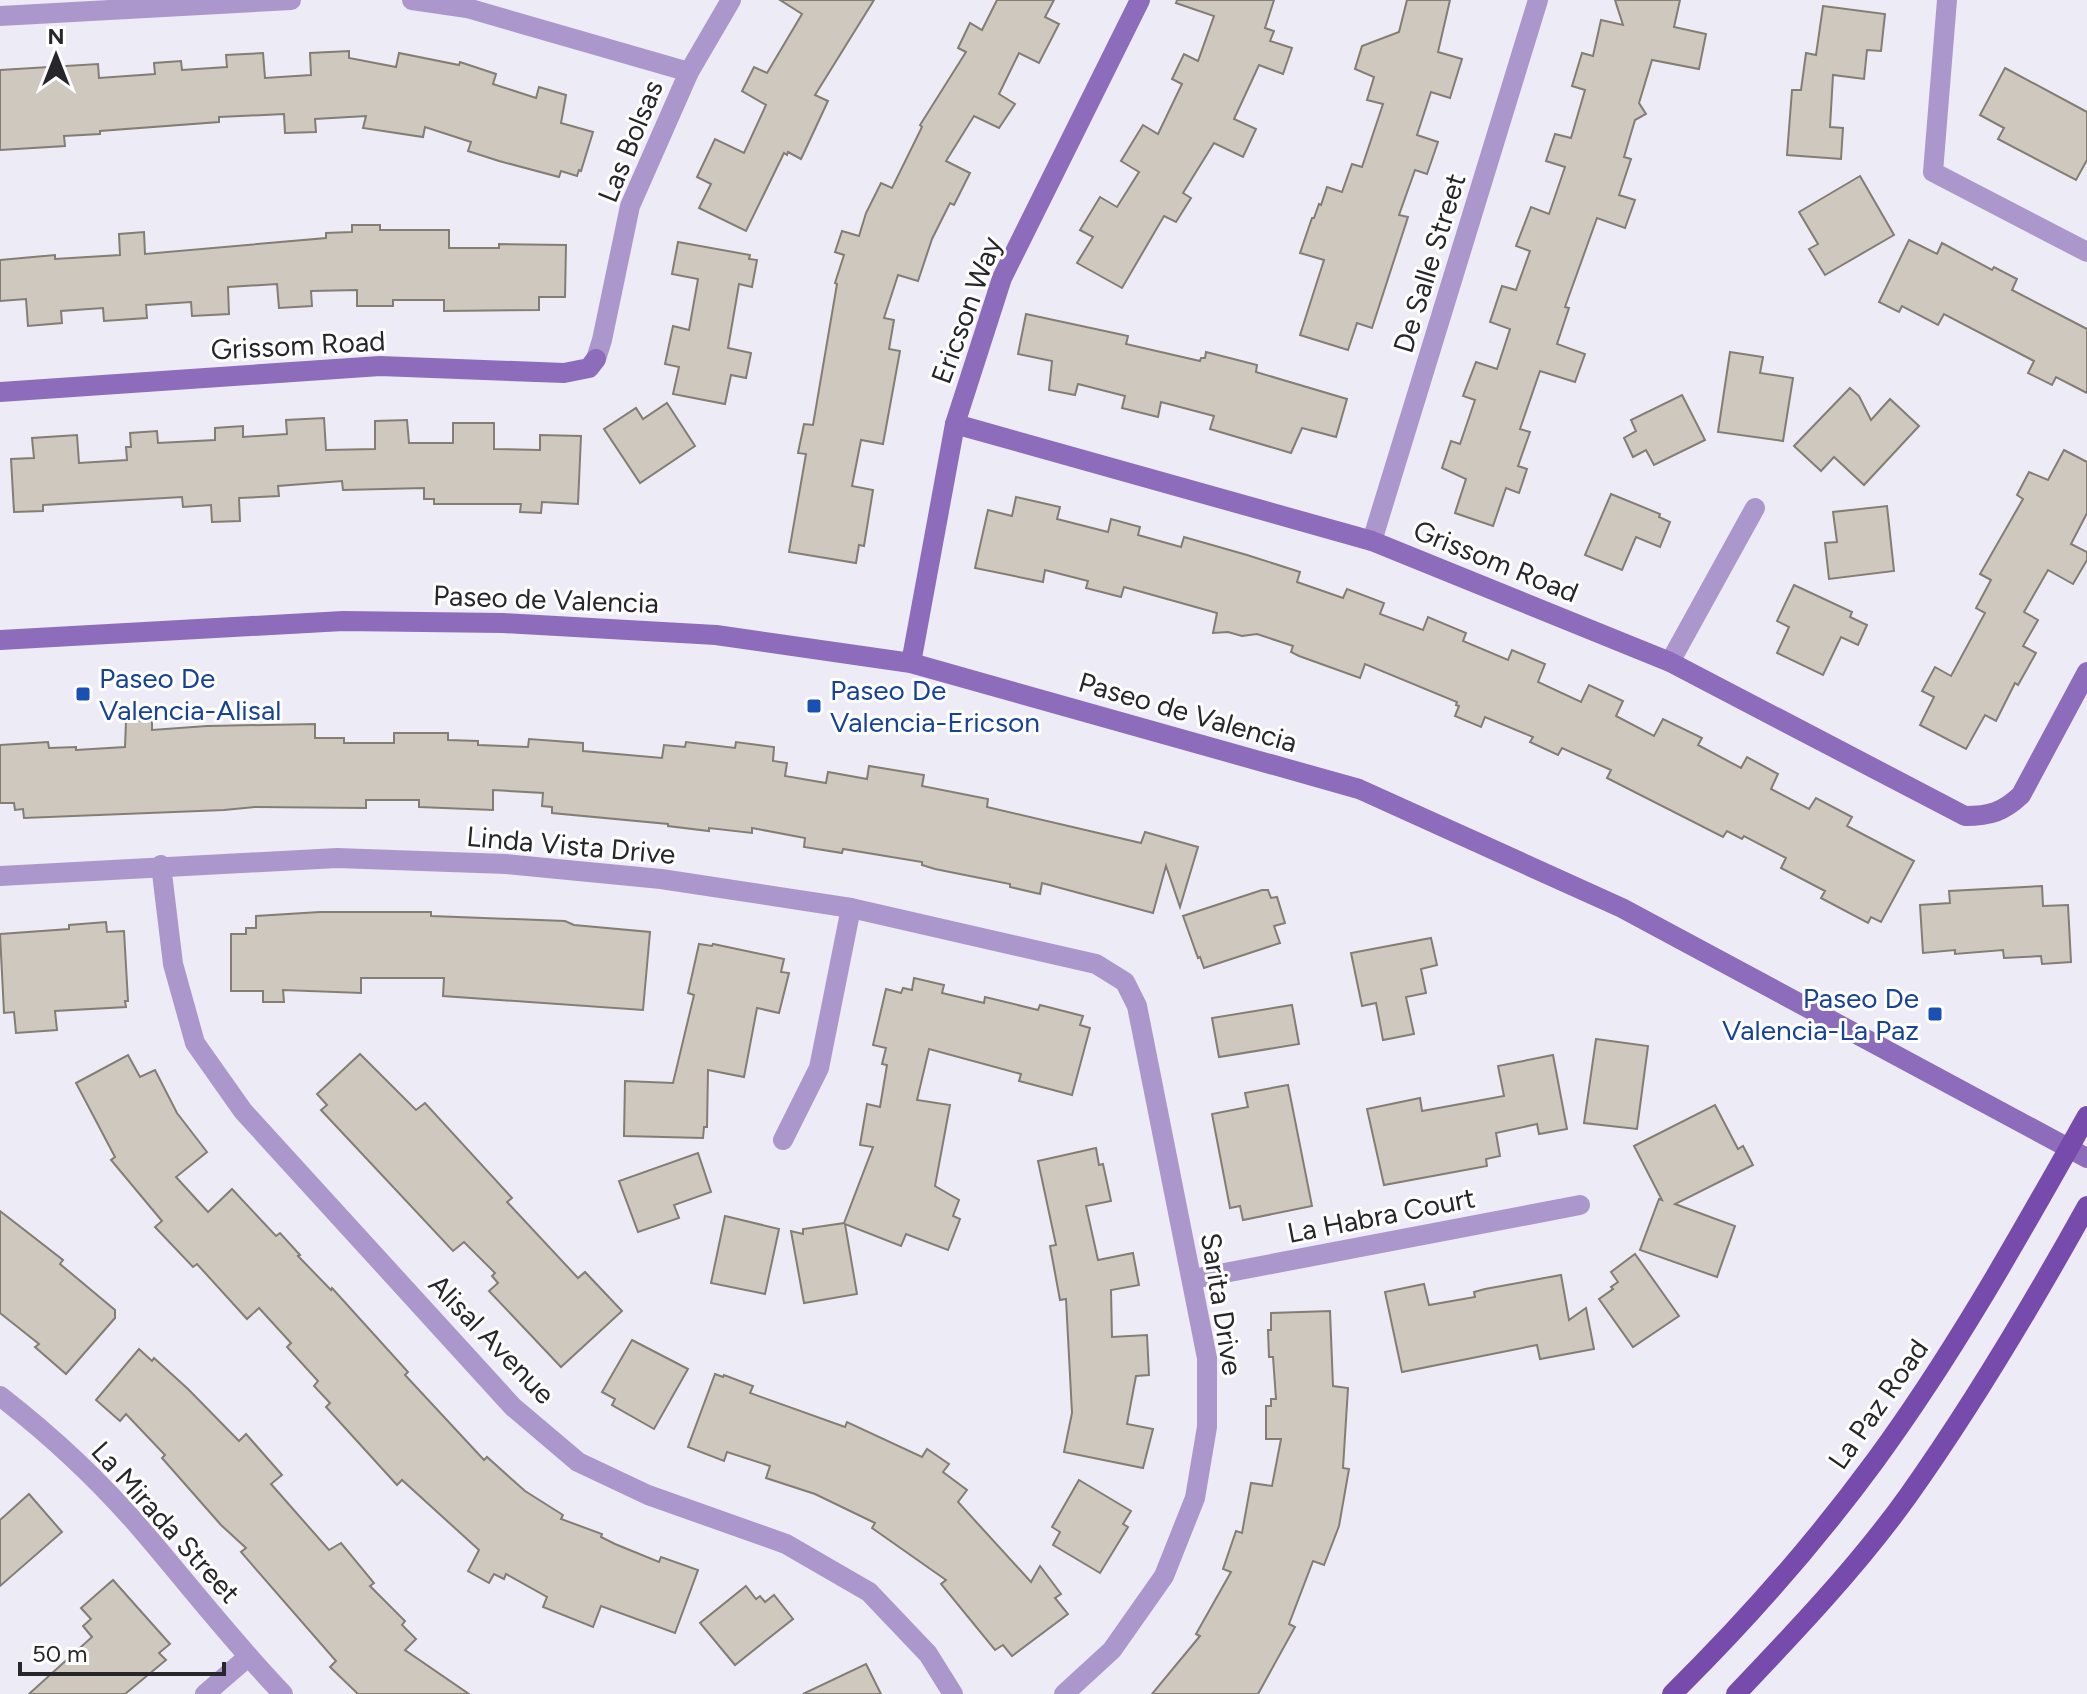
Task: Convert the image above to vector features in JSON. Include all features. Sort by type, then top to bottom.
[{"type":"main road","name":"La Paz Road","points":[[1672,1694],[1822,1530],[1875,1460],[2078,1153],[2087,1116]]},
{"type":"main road","points":[[1736,1694],[1858,1558],[1907,1497],[1991,1371],[2087,1206]]},
{"type":"street","points":[[0,16],[291,0]]},
{"type":"street","points":[[412,0],[467,8],[689,72]]},
{"type":"street","name":"Las Bolsas","points":[[596,359],[630,206],[689,72],[731,0]]},
{"type":"street","name":"Ericson Way","points":[[911,663],[955,424],[1002,278],[1140,0]]},
{"type":"street","name":"De Salle Street","points":[[1372,541],[1538,0]]},
{"type":"street","points":[[1947,0],[1933,172],[2087,252]]},
{"type":"street","name":"Grissom Road","points":[[0,392],[380,366],[564,373],[589,368],[596,359]]},
{"type":"street","name":"Grissom Road","points":[[955,424],[1372,541],[1670,662],[1965,816],[1989,816],[2006,808],[2021,795],[2087,672]]},
{"type":"street","points":[[1670,662],[1755,508]]},
{"type":"street","name":"Paseo de Valencia","points":[[0,640],[343,621],[503,623],[716,635],[911,663],[1359,789],[1622,908],[2078,1153]]},
{"type":"street","name":"Linda Vista Drive","points":[[0,876],[337,858],[506,864],[661,879],[851,908],[1096,964],[1125,982]]},
{"type":"street","name":"Alisal Avenue","points":[[161,865],[173,964],[195,1043],[243,1111],[513,1407],[578,1462],[648,1495],[786,1544],[869,1592],[928,1654],[953,1694]]},
{"type":"street","points":[[783,1140],[819,1068],[851,908]]},
{"type":"street","name":"Sarita Drive","points":[[1064,1694],[1112,1650],[1164,1576],[1195,1498],[1207,1427],[1207,1358],[1193,1279],[1137,1006],[1125,982]]},
{"type":"street","name":"La Habra Court","points":[[1193,1279],[1580,1205]]},
{"type":"street","name":"La Mirada Street","points":[[0,1396],[84,1469],[145,1533],[248,1657],[283,1694]]},
{"type":"street","points":[[205,1694],[248,1657]]},
{"type":"building","points":[[780,0],[874,0],[815,95],[828,101],[801,159],[784,153],[746,231],[699,208],[711,184],[697,177],[715,139],[744,153],[766,105],[742,91],[754,67],[767,73],[802,14]]},
{"type":"building","points":[[997,0],[1054,0],[1045,17],[1059,24],[1039,63],[1019,53],[999,94],[1015,104],[999,128],[974,116],[946,161],[970,173],[932,239],[918,281],[898,275],[884,318],[894,320],[889,349],[900,351],[883,444],[861,440],[852,486],[873,490],[864,546],[859,545],[856,563],[789,552],[806,454],[798,453],[804,424],[813,425],[835,283],[844,255],[835,252],[842,231],[859,236],[881,183],[892,188],[922,127],[920,125],[966,52],[958,48],[970,23],[982,30]]},
{"type":"building","points":[[1177,0],[1274,0],[1265,28],[1274,31],[1270,41],[1292,48],[1283,74],[1259,65],[1234,119],[1256,129],[1243,157],[1214,143],[1183,193],[1191,198],[1176,222],[1164,216],[1122,288],[1077,263],[1093,237],[1080,230],[1100,197],[1117,207],[1139,172],[1121,161],[1143,125],[1158,134],[1182,84],[1172,79],[1184,54],[1198,61],[1214,16],[1176,3]]},
{"type":"building","points":[[1407,0],[1450,0],[1438,52],[1462,59],[1450,98],[1431,92],[1417,135],[1438,142],[1427,174],[1415,170],[1399,215],[1408,217],[1372,328],[1357,323],[1348,350],[1300,335],[1324,260],[1300,253],[1327,187],[1342,192],[1352,164],[1362,167],[1383,104],[1367,100],[1374,77],[1355,69],[1362,46],[1399,32]]},
{"type":"building","points":[[1615,0],[1680,0],[1674,27],[1706,34],[1699,69],[1652,60],[1639,103],[1646,114],[1635,120],[1624,157],[1631,159],[1619,195],[1635,200],[1625,228],[1597,218],[1565,307],[1569,308],[1557,344],[1585,354],[1575,382],[1540,371],[1520,429],[1530,432],[1518,466],[1527,469],[1519,493],[1506,488],[1493,526],[1455,513],[1466,479],[1442,468],[1451,441],[1460,444],[1475,400],[1463,396],[1476,362],[1497,369],[1510,329],[1490,322],[1502,286],[1516,290],[1530,251],[1516,246],[1531,207],[1549,214],[1565,167],[1546,161],[1555,134],[1571,138],[1585,90],[1572,86],[1582,53],[1593,56],[1601,20],[1623,25]]},
{"type":"building","points":[[1823,6],[1885,14],[1881,51],[1867,50],[1864,79],[1833,75],[1830,127],[1843,128],[1841,159],[1787,155],[1792,90],[1801,90],[1806,53],[1816,55]]},
{"type":"building","points":[[349,51],[349,58],[396,67],[399,53],[459,65],[460,62],[496,74],[493,84],[536,98],[539,87],[566,95],[561,123],[593,132],[581,171],[577,176],[561,171],[559,177],[499,161],[468,151],[471,142],[425,127],[423,137],[363,128],[366,116],[315,119],[316,132],[285,133],[284,114],[219,117],[219,122],[64,136],[65,146],[0,150],[0,70],[98,64],[99,78],[155,74],[154,63],[181,61],[182,70],[227,67],[226,55],[263,53],[265,78],[311,75],[310,53]]},
{"type":"building","points":[[2005,68],[2087,112],[2087,160],[2076,180],[1998,139],[2004,128],[1980,115]]},
{"type":"building","points":[[1860,176],[1894,235],[1825,275],[1809,249],[1818,244],[1799,212]]},
{"type":"building","points":[[352,225],[380,225],[380,230],[449,230],[449,248],[499,248],[499,244],[566,245],[565,297],[539,297],[539,310],[444,311],[444,300],[393,300],[393,306],[357,306],[357,290],[311,291],[312,306],[279,308],[277,284],[228,287],[229,314],[192,316],[191,302],[146,305],[147,318],[104,321],[103,308],[61,311],[62,323],[28,326],[26,299],[0,301],[0,260],[55,255],[55,259],[120,255],[119,234],[144,232],[145,254],[326,238],[326,233],[352,232]]},
{"type":"building","points":[[1909,240],[1937,254],[1942,243],[1992,270],[1994,267],[2017,279],[2012,290],[2087,329],[2087,393],[2056,377],[2052,385],[2028,373],[2034,361],[1944,314],[1938,325],[1902,306],[1899,312],[1879,302]]},
{"type":"building","points":[[678,242],[750,255],[749,259],[757,260],[752,287],[739,284],[728,348],[751,353],[746,378],[731,375],[725,404],[673,394],[679,367],[665,364],[673,326],[689,330],[698,279],[672,274]]},
{"type":"building","points":[[1026,314],[1128,336],[1126,344],[1200,361],[1205,358],[1206,352],[1257,365],[1256,372],[1347,399],[1336,437],[1302,428],[1291,453],[1210,429],[1214,416],[1161,402],[1158,417],[1122,408],[1125,396],[1078,384],[1075,395],[1049,390],[1052,361],[1018,354]]},
{"type":"building","points":[[1730,352],[1763,357],[1760,373],[1793,378],[1783,441],[1718,432]]},
{"type":"building","points":[[1850,388],[1859,396],[1871,420],[1890,399],[1919,426],[1864,485],[1834,457],[1821,471],[1794,446]]},
{"type":"building","points":[[1682,395],[1705,440],[1654,465],[1646,450],[1633,457],[1624,438],[1636,431],[1631,420]]},
{"type":"building","points":[[667,403],[695,446],[640,483],[604,429],[636,408],[643,419]]},
{"type":"building","points":[[324,418],[326,450],[375,449],[375,421],[407,420],[409,443],[453,443],[453,423],[494,423],[494,449],[540,450],[540,435],[581,436],[578,504],[542,502],[541,513],[520,512],[521,504],[434,504],[434,499],[424,499],[424,488],[343,490],[342,481],[278,486],[279,496],[239,498],[240,521],[212,522],[211,505],[183,507],[182,497],[43,505],[43,511],[14,512],[11,459],[34,458],[32,438],[77,435],[79,463],[127,460],[126,447],[131,447],[130,433],[157,431],[158,443],[215,440],[215,428],[243,426],[243,437],[287,434],[286,420]]},
{"type":"building","points":[[2064,450],[2087,462],[2087,513],[2071,544],[2087,552],[2087,560],[2073,584],[2048,570],[2024,612],[2038,620],[2023,646],[2036,653],[2018,685],[2015,683],[1996,721],[1985,715],[1966,749],[1920,725],[1934,697],[1922,691],[1935,667],[1951,676],[1985,613],[1976,608],[1991,580],[1980,574],[2023,499],[2017,495],[2029,472],[2048,480]]},
{"type":"building","points":[[1611,494],[1660,514],[1659,517],[1670,522],[1660,547],[1636,537],[1622,570],[1585,555]]},
{"type":"building","points":[[1016,497],[1060,507],[1057,519],[1108,532],[1111,519],[1140,527],[1138,535],[1181,547],[1184,537],[1247,555],[1300,572],[1297,582],[1343,598],[1347,589],[1384,603],[1380,614],[1423,630],[1428,617],[1466,633],[1463,641],[1508,660],[1512,650],[1545,664],[1538,682],[1581,702],[1589,685],[1623,701],[1616,716],[1654,736],[1663,719],[1702,738],[1698,745],[1741,768],[1747,757],[1778,774],[1771,789],[1809,809],[1816,798],[1852,817],[1847,826],[1914,861],[1881,922],[1871,917],[1868,923],[1821,898],[1825,891],[1781,868],[1786,858],[1744,836],[1742,839],[1727,831],[1723,837],[1607,778],[1611,770],[1562,748],[1558,755],[1530,742],[1533,737],[1485,717],[1481,727],[1455,716],[1459,706],[1457,702],[1365,664],[1360,678],[1299,656],[1291,652],[1293,646],[1257,634],[1213,633],[1217,613],[1124,587],[1121,597],[1086,588],[1088,581],[1045,570],[1043,582],[975,568],[988,510],[1012,516]]},
{"type":"building","points":[[1887,506],[1894,571],[1829,579],[1825,543],[1837,542],[1833,512]]},
{"type":"building","points":[[1794,585],[1852,612],[1850,617],[1867,625],[1858,645],[1841,637],[1823,675],[1777,653],[1789,627],[1777,621]]},
{"type":"building","points":[[152,720],[152,730],[315,724],[315,738],[344,738],[344,743],[394,743],[394,733],[448,733],[448,740],[478,741],[478,745],[528,747],[529,739],[583,743],[583,751],[662,758],[664,745],[685,747],[686,742],[735,748],[736,742],[774,747],[773,761],[787,763],[785,776],[826,783],[828,772],[867,779],[869,766],[924,775],[922,786],[988,799],[987,807],[1141,843],[1145,832],[1198,847],[1180,907],[1166,866],[1153,913],[1042,883],[1040,894],[1010,887],[1010,884],[935,869],[922,865],[922,862],[843,849],[842,853],[804,847],[805,838],[752,828],[752,833],[709,828],[709,831],[552,813],[552,807],[542,806],[543,793],[493,790],[493,810],[419,807],[419,800],[366,800],[366,808],[255,807],[24,818],[23,809],[15,810],[14,803],[0,803],[0,745],[48,742],[49,748],[76,747],[76,750],[125,747],[126,721]]},
{"type":"building","points":[[2042,886],[2043,906],[2068,905],[2071,962],[2042,964],[2041,956],[2004,958],[2003,950],[1923,953],[1920,905],[1950,903],[1949,891]]},
{"type":"building","points":[[1268,890],[1271,898],[1277,897],[1285,923],[1274,926],[1280,943],[1204,968],[1183,916]]},
{"type":"building","points":[[320,912],[431,912],[431,916],[565,921],[574,925],[650,932],[643,1010],[443,996],[444,978],[361,978],[361,993],[283,990],[284,1002],[263,1002],[263,991],[231,991],[231,934],[246,934],[246,928],[256,928],[256,916]]},
{"type":"building","points":[[106,922],[107,932],[124,931],[126,1007],[55,1011],[57,1030],[16,1033],[14,1012],[4,1013],[0,934],[69,929],[69,925]]},
{"type":"building","points":[[1431,938],[1437,965],[1421,969],[1426,993],[1406,997],[1414,1034],[1383,1040],[1376,1003],[1362,1006],[1351,953]]},
{"type":"building","points":[[699,944],[713,944],[784,959],[781,972],[789,973],[779,1013],[757,1008],[744,1077],[708,1070],[707,1127],[704,1127],[703,1138],[624,1136],[625,1081],[673,1083],[694,995],[688,993]]},
{"type":"building","points":[[914,978],[944,985],[942,993],[984,1003],[985,997],[1038,1010],[1040,1005],[1083,1016],[1080,1025],[1090,1028],[1072,1095],[1019,1081],[1021,1074],[929,1049],[917,1100],[950,1105],[935,1186],[959,1200],[953,1216],[960,1219],[948,1250],[906,1234],[901,1246],[845,1224],[857,1294],[804,1303],[791,1231],[803,1234],[803,1229],[844,1223],[873,1147],[860,1145],[867,1104],[880,1107],[887,1065],[882,1064],[886,1048],[873,1045],[886,989],[901,993],[903,988],[912,990]]},
{"type":"building","points":[[1292,1005],[1299,1044],[1219,1057],[1212,1018]]},
{"type":"building","points":[[1596,1039],[1648,1046],[1637,1129],[1584,1123]]},
{"type":"building","points":[[360,1054],[416,1110],[425,1103],[512,1198],[507,1202],[578,1278],[585,1272],[622,1311],[561,1367],[489,1291],[498,1283],[492,1276],[495,1273],[464,1242],[453,1251],[321,1110],[327,1105],[317,1094]]},
{"type":"building","points":[[128,1055],[140,1077],[155,1070],[177,1113],[207,1152],[176,1177],[208,1212],[232,1189],[276,1236],[280,1233],[298,1256],[332,1288],[408,1372],[405,1375],[484,1460],[487,1457],[525,1491],[563,1515],[561,1519],[602,1534],[601,1537],[615,1544],[659,1562],[661,1557],[698,1570],[675,1633],[601,1606],[593,1627],[543,1607],[547,1597],[506,1574],[504,1579],[494,1574],[489,1583],[468,1571],[479,1550],[402,1480],[397,1485],[326,1407],[330,1403],[314,1386],[318,1381],[287,1347],[291,1343],[259,1308],[247,1319],[197,1264],[193,1267],[155,1227],[162,1221],[111,1160],[115,1157],[76,1083]]},
{"type":"building","points":[[1553,1055],[1567,1129],[1539,1134],[1537,1124],[1496,1133],[1500,1156],[1486,1159],[1487,1166],[1384,1185],[1367,1109],[1420,1098],[1422,1111],[1504,1096],[1498,1066]]},
{"type":"building","points":[[1288,1085],[1312,1206],[1243,1220],[1240,1206],[1230,1208],[1212,1114],[1248,1107],[1245,1093]]},
{"type":"building","points":[[1715,1105],[1738,1149],[1743,1146],[1753,1165],[1675,1204],[1735,1226],[1717,1277],[1640,1250],[1659,1199],[1662,1200],[1634,1146]]},
{"type":"building","points":[[1096,1148],[1111,1201],[1086,1206],[1098,1260],[1133,1253],[1139,1285],[1111,1290],[1112,1337],[1147,1335],[1149,1375],[1136,1376],[1127,1424],[1153,1429],[1143,1468],[1064,1452],[1072,1413],[1066,1299],[1060,1300],[1050,1246],[1056,1245],[1038,1161]]},
{"type":"building","points":[[698,1153],[711,1192],[674,1205],[679,1218],[638,1232],[619,1181]]},
{"type":"building","points":[[0,1211],[63,1260],[60,1264],[115,1310],[115,1318],[66,1374],[35,1347],[39,1344],[0,1313]]},
{"type":"building","points":[[725,1216],[779,1229],[765,1294],[711,1283]]},
{"type":"building","points":[[1635,1254],[1679,1316],[1633,1347],[1599,1299],[1618,1282],[1611,1272]]},
{"type":"building","points":[[1561,1275],[1569,1320],[1586,1308],[1594,1349],[1540,1359],[1537,1345],[1402,1372],[1385,1292],[1424,1284],[1429,1305],[1475,1297],[1474,1292],[1485,1289]]},
{"type":"building","points":[[1330,1311],[1333,1386],[1348,1388],[1343,1468],[1349,1469],[1339,1526],[1324,1565],[1313,1561],[1289,1624],[1295,1627],[1258,1694],[1152,1694],[1200,1636],[1196,1634],[1231,1572],[1223,1569],[1236,1531],[1242,1533],[1251,1483],[1272,1486],[1281,1439],[1266,1439],[1266,1406],[1271,1406],[1271,1399],[1276,1399],[1273,1357],[1269,1357],[1271,1313]]},
{"type":"building","points":[[632,1340],[688,1369],[654,1429],[612,1405],[615,1399],[602,1392]]},
{"type":"building","points":[[139,1349],[152,1361],[154,1358],[188,1389],[239,1441],[246,1434],[282,1475],[271,1484],[329,1550],[341,1543],[374,1583],[370,1586],[405,1621],[402,1625],[416,1639],[405,1650],[469,1694],[358,1694],[330,1667],[336,1661],[241,1552],[246,1548],[221,1525],[162,1458],[165,1455],[126,1414],[120,1421],[96,1400]]},
{"type":"building","points":[[715,1374],[753,1386],[750,1393],[845,1427],[847,1422],[922,1457],[927,1449],[949,1464],[943,1472],[967,1490],[958,1502],[1031,1582],[1040,1566],[1061,1594],[1055,1598],[1068,1614],[1012,1656],[1003,1645],[995,1650],[941,1584],[946,1580],[872,1528],[875,1523],[815,1494],[766,1478],[770,1466],[727,1452],[724,1461],[688,1447]]},
{"type":"building","points":[[1079,1480],[1131,1511],[1123,1524],[1128,1527],[1100,1573],[1053,1545],[1060,1532],[1052,1527]]},
{"type":"building","points":[[29,1494],[62,1532],[0,1586],[0,1520]]},
{"type":"building","points":[[113,1580],[170,1644],[159,1653],[166,1660],[125,1694],[29,1694],[92,1637],[83,1626],[91,1619],[81,1608]]},
{"type":"building","points":[[746,1586],[756,1599],[760,1596],[765,1602],[774,1595],[793,1619],[735,1665],[700,1623]]},
{"type":"building","points":[[866,1664],[881,1694],[803,1694]]},
{"type":"place","name":"Paseo De Valencia-Alisal","points":[[83,694]]},
{"type":"place","name":"Paseo De Valencia-Ericson","points":[[814,706]]},
{"type":"place","name":"Paseo De Valencia-La Paz","points":[[1935,1014]]}]
